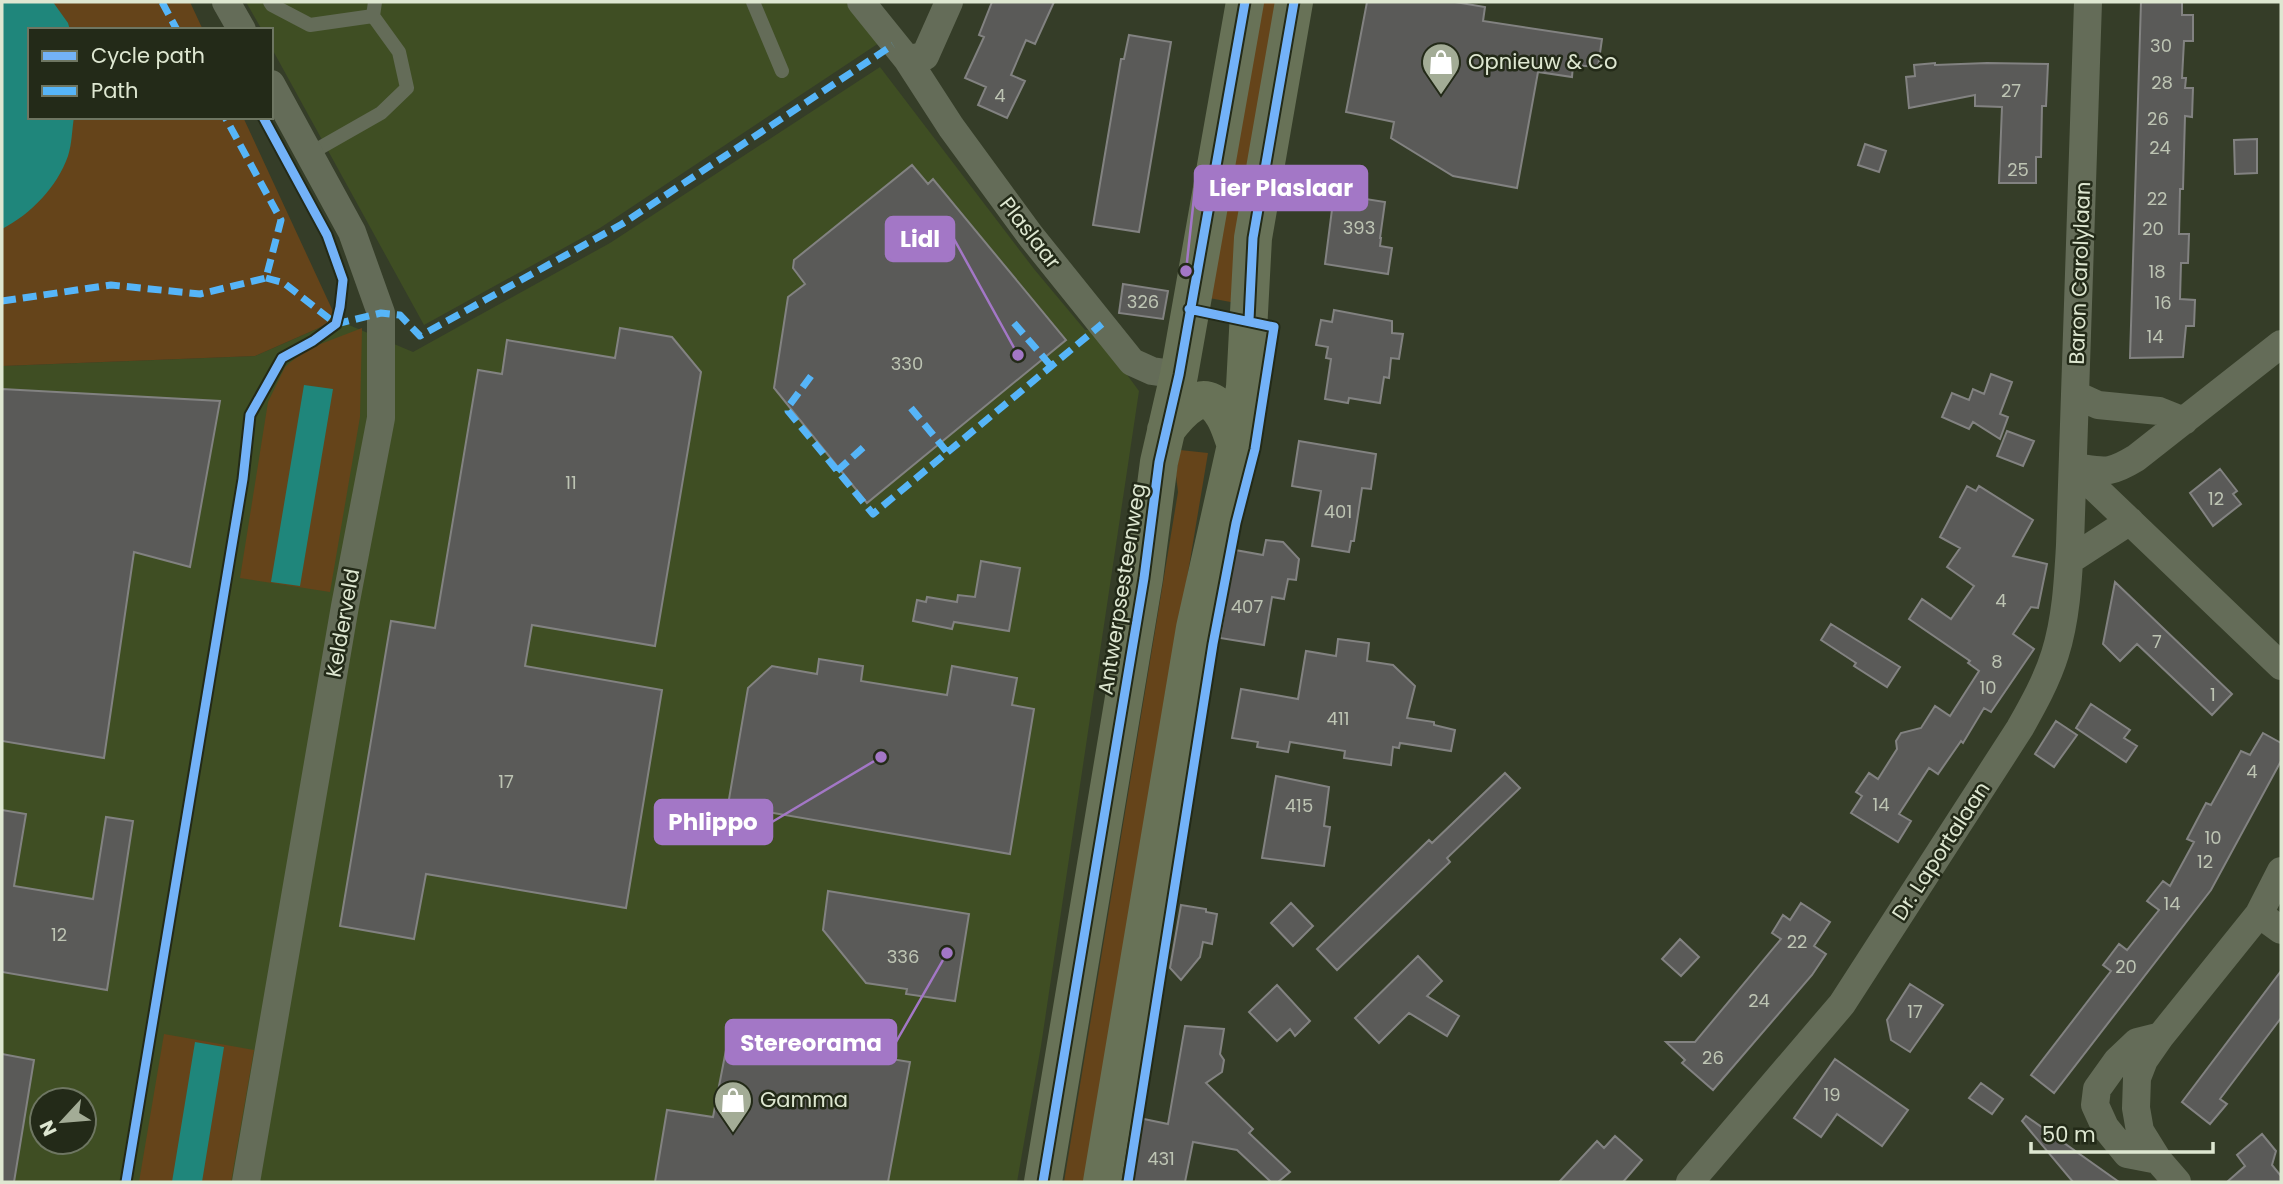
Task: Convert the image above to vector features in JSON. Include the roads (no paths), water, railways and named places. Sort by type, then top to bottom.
[{"type":"main road","name":"Antwerpsesteenweg","points":[[1043,1182],[1144,578],[1159,462],[1179,375],[1245,2]]},
{"type":"main road","points":[[1102,1182],[1195,628],[1236,445],[1245,387],[1252,238],[1294,2]]},
{"type":"main road","points":[[1166,430],[1182,408],[1205,400],[1216,405],[1223,413],[1236,445]]},
{"type":"street","points":[[226,2],[241,28]]},
{"type":"street","name":"Plaslaar","points":[[861,2],[907,59],[951,127],[1030,235],[1132,362],[1152,371],[1179,375]]},
{"type":"street","points":[[907,59],[925,56],[949,2]]},
{"type":"street","name":"Baron Carolylaan","points":[[2073,467],[2088,2]]},
{"type":"street","name":"Kelderveld","points":[[246,1182],[345,606],[381,418],[381,313],[352,232],[273,88]]},
{"type":"street","points":[[2073,467],[2116,470],[2136,458],[2281,344]]},
{"type":"street","points":[[2076,395],[2098,405],[2159,411],[2184,421]]},
{"type":"street","points":[[2073,467],[2281,666]]},
{"type":"street","name":"Dr. Laportalaan","points":[[1690,1182],[1842,1004],[2037,699],[2055,654],[2065,612],[2070,560],[2073,467]]},
{"type":"street","points":[[2070,560],[2130,521]]},
{"type":"street","points":[[2177,1182],[2158,1160],[2140,1131],[2136,1108],[2137,1078],[2144,1060],[2160,1037],[2270,922],[2281,872]]},
{"type":"street","points":[[2158,1160],[2127,1154],[2105,1127],[2095,1105],[2096,1088],[2118,1061],[2137,1042],[2160,1037]]},
{"type":"lane","points":[[270,2],[310,25],[374,9],[399,52],[407,88],[381,113],[309,154]]},
{"type":"lane","points":[[753,2],[782,71]]},
{"type":"water","points":[[2,2],[53,2],[69,28],[28,28],[28,119],[74,119],[69,151],[50,189],[23,216],[2,229]]},
{"type":"water","points":[[304,385],[333,389],[300,586],[271,582]]},
{"type":"water","points":[[195,1042],[224,1047],[202,1182],[172,1182]]},
{"type":"place","name":"Opnieuw & Co","points":[[1441,96]]},
{"type":"place","name":"Lier Plaslaar","points":[[1186,271]]},
{"type":"place","name":"Lidl","points":[[1018,355]]},
{"type":"place","name":"Phlippo","points":[[881,757]]},
{"type":"place","name":"Stereorama","points":[[947,953]]},
{"type":"place","name":"Gamma","points":[[733,1134]]}]
